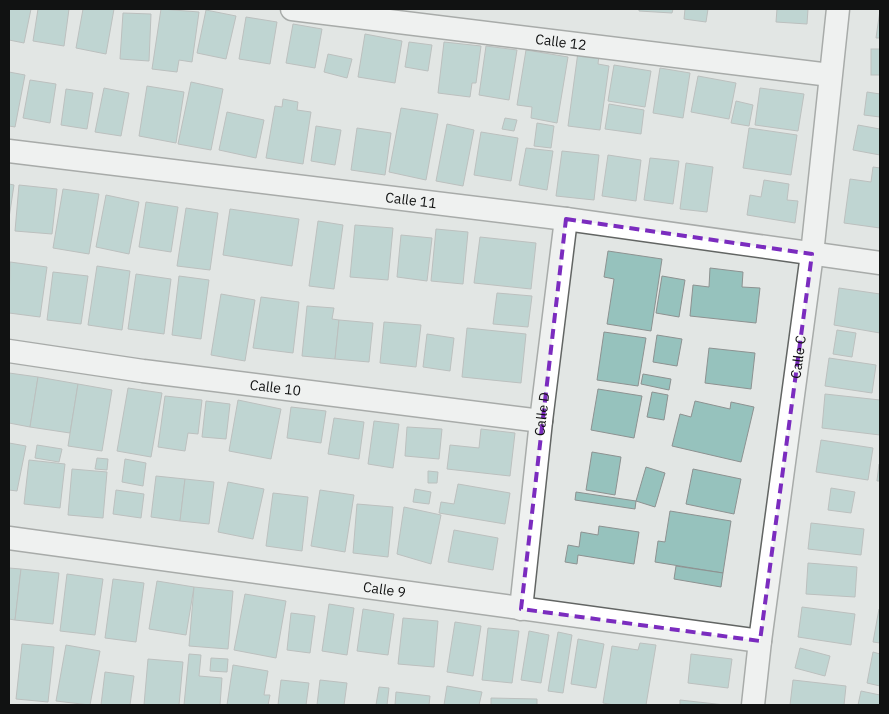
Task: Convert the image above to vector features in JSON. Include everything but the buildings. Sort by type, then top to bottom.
[{"type":"street","name":"Calle 12","points":[[292,9],[324,11],[830,75]]},
{"type":"street","name":"Calle C","points":[[753,705],[812,254],[838,9]]},
{"type":"street","name":"Calle 11","points":[[9,151],[566,219],[880,264]]},
{"type":"street","name":"Calle D","points":[[521,609],[541,421],[566,219]]},
{"type":"street","name":"Calle 10","points":[[9,351],[143,371],[541,421]]},
{"type":"street","name":"Calle 9","points":[[9,538],[760,641]]},
{"type":"highlighted area","points":[[566,219],[812,254],[760,641],[521,609]]}]
